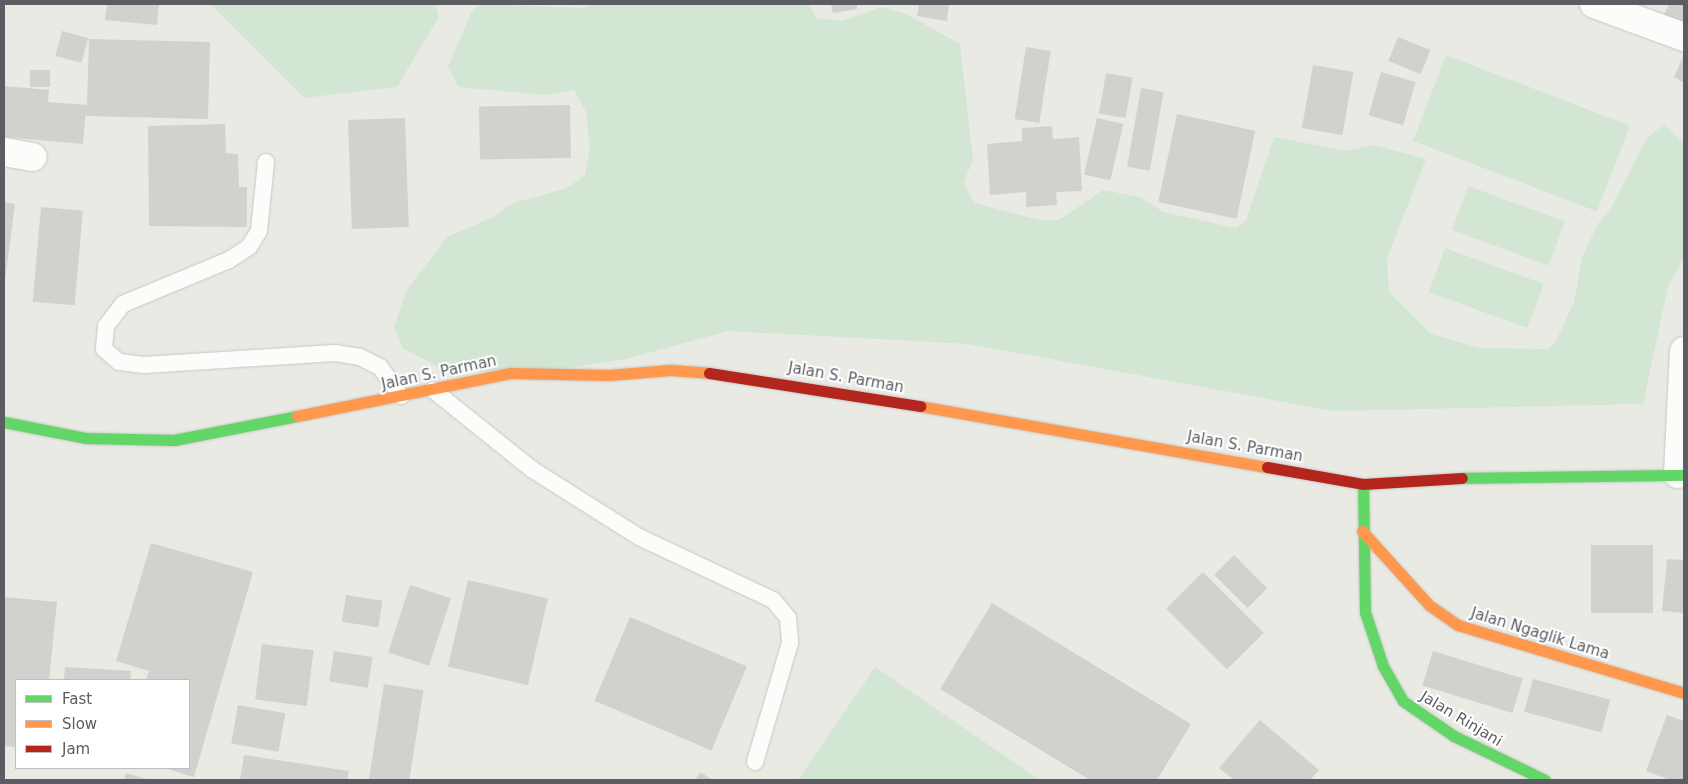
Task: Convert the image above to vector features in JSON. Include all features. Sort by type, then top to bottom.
[{"type":"main road","name":"Jalan S. Parman","points":[[4,422],[86,438],[174,440],[433,390],[510,373],[609,375],[670,370],[750,377],[1055,428],[1363,484],[1492,476],[1681,474]]},
{"type":"main road","name":"Jalan Rinjani","points":[[1363,484],[1362,531],[1365,612],[1382,666],[1403,701],[1454,736],[1545,780]]},
{"type":"main road","name":"Jalan Ngaglik Lama","points":[[1362,531],[1429,605],[1458,625],[1684,693]]},
{"type":"street","points":[[1594,4],[1684,37]]},
{"type":"street","points":[[4,152],[33,157]]},
{"type":"street","points":[[1681,474],[1684,351]]},
{"type":"lane","points":[[266,162],[259,231],[249,247],[229,260],[123,304],[106,326],[104,349],[119,362],[144,365],[335,353],[360,357],[380,367],[402,396]]},
{"type":"lane","points":[[433,390],[533,470],[639,537],[773,600],[788,618],[790,643],[755,762]]},
{"type":"green space","points":[[210,4],[435,4],[439,17],[397,87],[304,98]]},
{"type":"green space","points":[[480,4],[584,8],[590,4],[808,4],[817,18],[842,21],[881,7],[906,14],[960,44],[973,159],[964,182],[974,203],[1040,220],[1059,220],[1103,190],[1140,197],[1163,212],[1236,228],[1246,220],[1274,137],[1346,151],[1375,145],[1426,159],[1387,258],[1389,292],[1431,334],[1480,348],[1548,349],[1555,343],[1574,302],[1582,258],[1597,225],[1611,208],[1646,139],[1664,124],[1684,143],[1684,257],[1668,287],[1643,404],[1333,411],[968,344],[728,331],[626,359],[548,371],[460,372],[439,367],[402,348],[394,327],[406,291],[447,237],[493,217],[513,203],[567,188],[585,175],[590,148],[586,112],[574,90],[544,95],[459,87],[448,67],[472,11]]},
{"type":"green space","points":[[1446,55],[1630,126],[1597,211],[1413,141]]},
{"type":"green space","points":[[1468,186],[1565,221],[1549,265],[1452,230]]},
{"type":"green space","points":[[1445,248],[1544,284],[1528,328],[1429,292]]},
{"type":"green space","points":[[875,667],[1040,780],[798,780]]},
{"type":"building","points":[[107,4],[159,4],[157,25],[105,20]]},
{"type":"building","points":[[831,4],[857,4],[857,9],[833,13]]},
{"type":"building","points":[[919,4],[949,4],[947,21],[917,16]]},
{"type":"building","points":[[1669,4],[1684,4],[1684,26],[1663,17]]},
{"type":"building","points":[[62,31],[88,38],[81,63],[55,56]]},
{"type":"building","points":[[1398,37],[1430,50],[1421,74],[1388,61]]},
{"type":"building","points":[[89,39],[210,42],[208,119],[86,116],[86,110],[83,144],[4,137],[4,86],[49,90],[48,102],[87,105]]},
{"type":"building","points":[[1026,47],[1051,51],[1039,123],[1015,119]]},
{"type":"building","points":[[1684,55],[1684,83],[1674,77]]},
{"type":"building","points":[[1313,65],[1353,72],[1342,135],[1302,128]]},
{"type":"building","points":[[30,70],[50,70],[50,87],[30,87]]},
{"type":"building","points":[[1381,72],[1416,82],[1403,125],[1369,115]]},
{"type":"building","points":[[1106,73],[1133,78],[1125,118],[1099,113]]},
{"type":"building","points":[[1141,88],[1164,92],[1150,171],[1127,167]]},
{"type":"building","points":[[570,105],[571,158],[480,160],[479,107]]},
{"type":"building","points":[[1177,114],[1255,131],[1237,219],[1158,202]]},
{"type":"building","points":[[405,118],[409,227],[352,229],[348,120]]},
{"type":"building","points":[[1097,118],[1123,124],[1110,181],[1084,175]]},
{"type":"building","points":[[225,124],[226,153],[238,154],[239,187],[247,187],[247,227],[149,226],[148,126]]},
{"type":"building","points":[[1052,126],[1053,139],[1079,137],[1082,191],[1056,192],[1057,205],[1026,207],[1026,192],[990,195],[987,144],[1022,141],[1022,128]]},
{"type":"building","points":[[4,202],[15,204],[5,280],[4,279]]},
{"type":"building","points":[[41,207],[83,211],[75,305],[33,302]]},
{"type":"building","points":[[151,543],[253,572],[194,777],[167,769],[190,769],[190,679],[146,679],[149,671],[116,661]]},
{"type":"building","points":[[1591,545],[1653,545],[1653,613],[1591,613]]},
{"type":"building","points":[[1234,555],[1267,588],[1247,608],[1214,575]]},
{"type":"building","points":[[1667,559],[1684,560],[1684,613],[1662,611]]},
{"type":"building","points":[[1203,572],[1264,633],[1227,670],[1166,609]]},
{"type":"building","points":[[468,580],[548,598],[528,685],[448,667]]},
{"type":"building","points":[[410,585],[451,598],[429,666],[388,653]]},
{"type":"building","points":[[346,595],[383,601],[378,627],[342,622]]},
{"type":"building","points":[[4,597],[57,602],[49,679],[15,679],[15,747],[4,746]]},
{"type":"building","points":[[992,603],[1191,724],[1157,780],[1090,780],[940,689]]},
{"type":"building","points":[[630,617],[747,667],[711,750],[594,701]]},
{"type":"building","points":[[262,644],[314,650],[307,706],[255,700]]},
{"type":"building","points":[[334,651],[373,657],[368,688],[329,682]]},
{"type":"building","points":[[1433,651],[1523,678],[1512,713],[1422,685]]},
{"type":"building","points":[[65,667],[131,671],[130,679],[64,679]]},
{"type":"building","points":[[1533,679],[1610,700],[1601,733],[1524,712]]},
{"type":"building","points":[[384,684],[424,690],[409,780],[369,780]]},
{"type":"building","points":[[238,705],[285,713],[278,752],[231,743]]},
{"type":"building","points":[[1667,715],[1684,721],[1684,780],[1670,780],[1646,771]]},
{"type":"building","points":[[1260,720],[1319,770],[1310,780],[1234,780],[1219,768]]},
{"type":"building","points":[[244,755],[349,771],[347,780],[240,780]]},
{"type":"building","points":[[700,772],[713,780],[695,780]]},
{"type":"building","points":[[126,773],[150,780],[124,780]]},
{"type":"traffic: fast","points":[[4,422],[86,438],[174,440],[297,416]]},
{"type":"traffic: fast","points":[[1462,478],[1684,475]]},
{"type":"traffic: fast","points":[[1363,484],[1365,612],[1383,666],[1403,701],[1454,736],[1545,780]]},
{"type":"traffic: slow","points":[[297,416],[510,373],[609,375],[670,370],[709,373]]},
{"type":"traffic: slow","points":[[920,406],[1267,467]]},
{"type":"traffic: slow","points":[[1362,531],[1429,605],[1458,625],[1684,693]]},
{"type":"traffic: jam","points":[[709,373],[920,406]]},
{"type":"traffic: jam","points":[[1267,467],[1363,484],[1462,478]]}]
